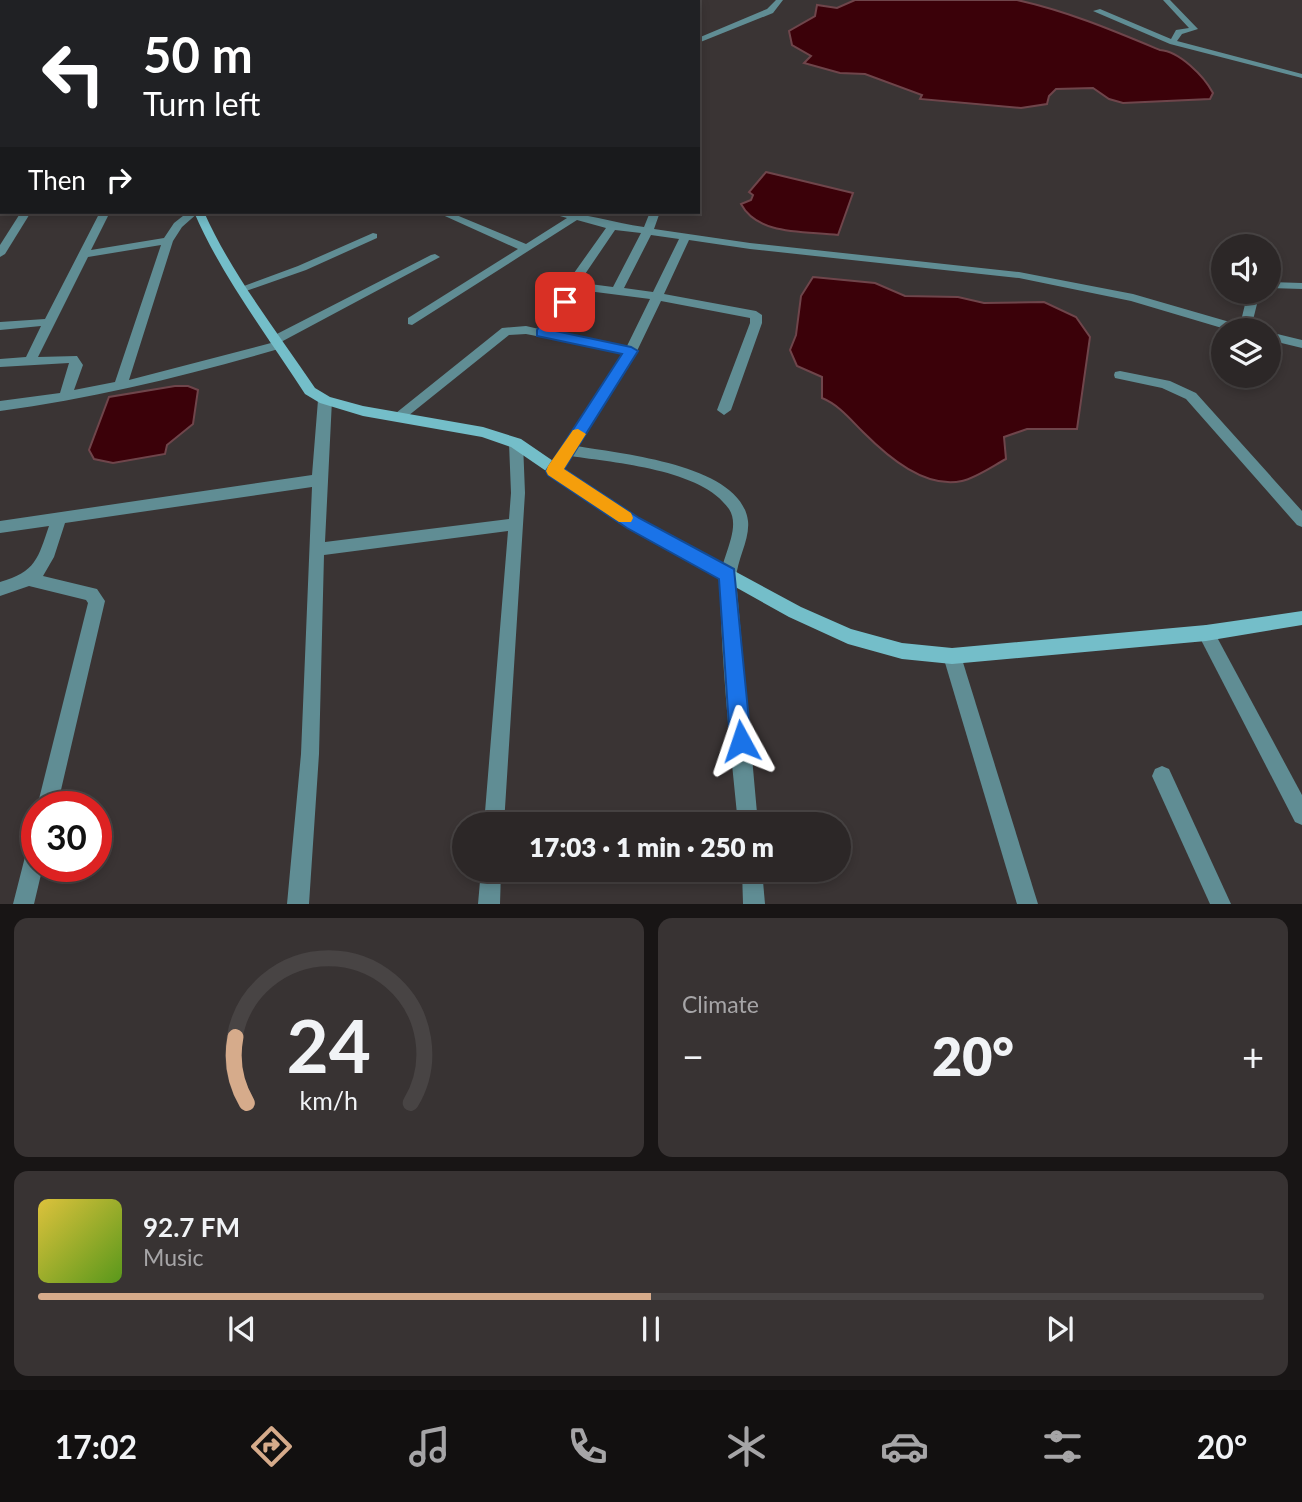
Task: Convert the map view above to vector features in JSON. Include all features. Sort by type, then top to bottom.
[{"type":"street","points":[[700,40],[770,11],[780,0]]},
{"type":"street","points":[[1166,0],[1194,29],[1179,32],[1173,43]]},
{"type":"street","points":[[1097,11],[1173,43],[1302,76]]},
{"type":"street","points":[[0,254],[4,242],[25,214]]},
{"type":"street","points":[[30,361],[104,214]]},
{"type":"street","points":[[121,384],[167,241],[178,225],[194,214]]},
{"type":"street","points":[[198,214],[276,343],[310,391],[325,400],[363,411],[483,432],[516,443],[633,523],[795,612],[848,636],[902,651],[952,656],[1206,633],[1302,618]]},
{"type":"street","points":[[446,214],[526,248]]},
{"type":"street","points":[[563,214],[612,226],[824,256],[1019,275],[1133,298],[1211,320]]},
{"type":"street","points":[[616,292],[654,214]]},
{"type":"street","points":[[412,321],[574,218]]},
{"type":"street","points":[[577,286],[575,280],[612,226]]},
{"type":"street","points":[[242,289],[302,268],[373,236]]},
{"type":"street","points":[[554,471],[631,351],[685,237]]},
{"type":"street","points":[[84,254],[167,241]]},
{"type":"street","points":[[0,406],[206,365],[276,343],[435,257]]},
{"type":"street","points":[[1281,285],[1302,286]]},
{"type":"street","points":[[577,286],[655,296],[756,315],[756,323],[724,410]]},
{"type":"street","points":[[542,333],[577,286]]},
{"type":"street","points":[[0,326],[50,322]]},
{"type":"street","points":[[398,417],[506,331],[516,329],[542,333],[631,351]]},
{"type":"street","points":[[1281,339],[1302,344]]},
{"type":"street","points":[[0,363],[69,358],[76,362],[66,395]]},
{"type":"street","points":[[1120,375],[1179,388],[1191,396],[1302,521]]},
{"type":"street","points":[[298,904],[311,729],[316,550],[325,400]]},
{"type":"street","points":[[495,812],[516,524],[516,443]]},
{"type":"street","points":[[568,450],[696,477],[716,488],[732,502],[741,517],[741,531],[727,575],[747,812]]},
{"type":"street","points":[[0,527],[319,480]]},
{"type":"street","points":[[31,580],[41,568],[59,519]]},
{"type":"street","points":[[316,550],[516,524]]},
{"type":"street","points":[[0,589],[31,580],[91,594],[97,601],[51,791]]},
{"type":"street","points":[[1206,633],[1302,815]]},
{"type":"street","points":[[952,656],[1028,904]]},
{"type":"street","points":[[1162,776],[1221,904]]},
{"type":"street","points":[[23,904],[29,882]]},
{"type":"street","points":[[489,904],[490,882]]},
{"type":"street","points":[[753,882],[754,904]]},
{"type":"shaded area","points":[[855,0],[1017,0],[1036,4],[1175,55],[1204,79],[1213,93],[1210,99],[1123,103],[1109,99],[1093,88],[1056,89],[1049,96],[1047,104],[1021,108],[920,99],[922,95],[865,74],[840,73],[804,63],[811,56],[792,45],[789,31],[815,16],[817,5],[837,8]]},
{"type":"shaded area","points":[[766,172],[853,193],[838,235],[771,227],[749,214],[741,204],[751,200],[753,195],[749,192]]},
{"type":"shaded area","points":[[813,277],[875,283],[905,296],[958,297],[984,303],[1044,302],[1076,317],[1090,337],[1077,429],[1027,429],[1004,437],[1006,459],[979,475],[962,481],[934,480],[908,469],[884,451],[839,408],[822,398],[822,377],[797,366],[790,350],[796,335],[801,296]]},
{"type":"shaded area","points":[[188,386],[198,390],[193,424],[167,445],[165,454],[113,463],[94,459],[89,450],[109,397]]},
{"type":"slow traffic","points":[[578,434],[554,471],[625,518]]},
{"type":"route","points":[[565,302],[542,333],[631,351],[554,471],[633,523],[727,575],[741,741]]}]
